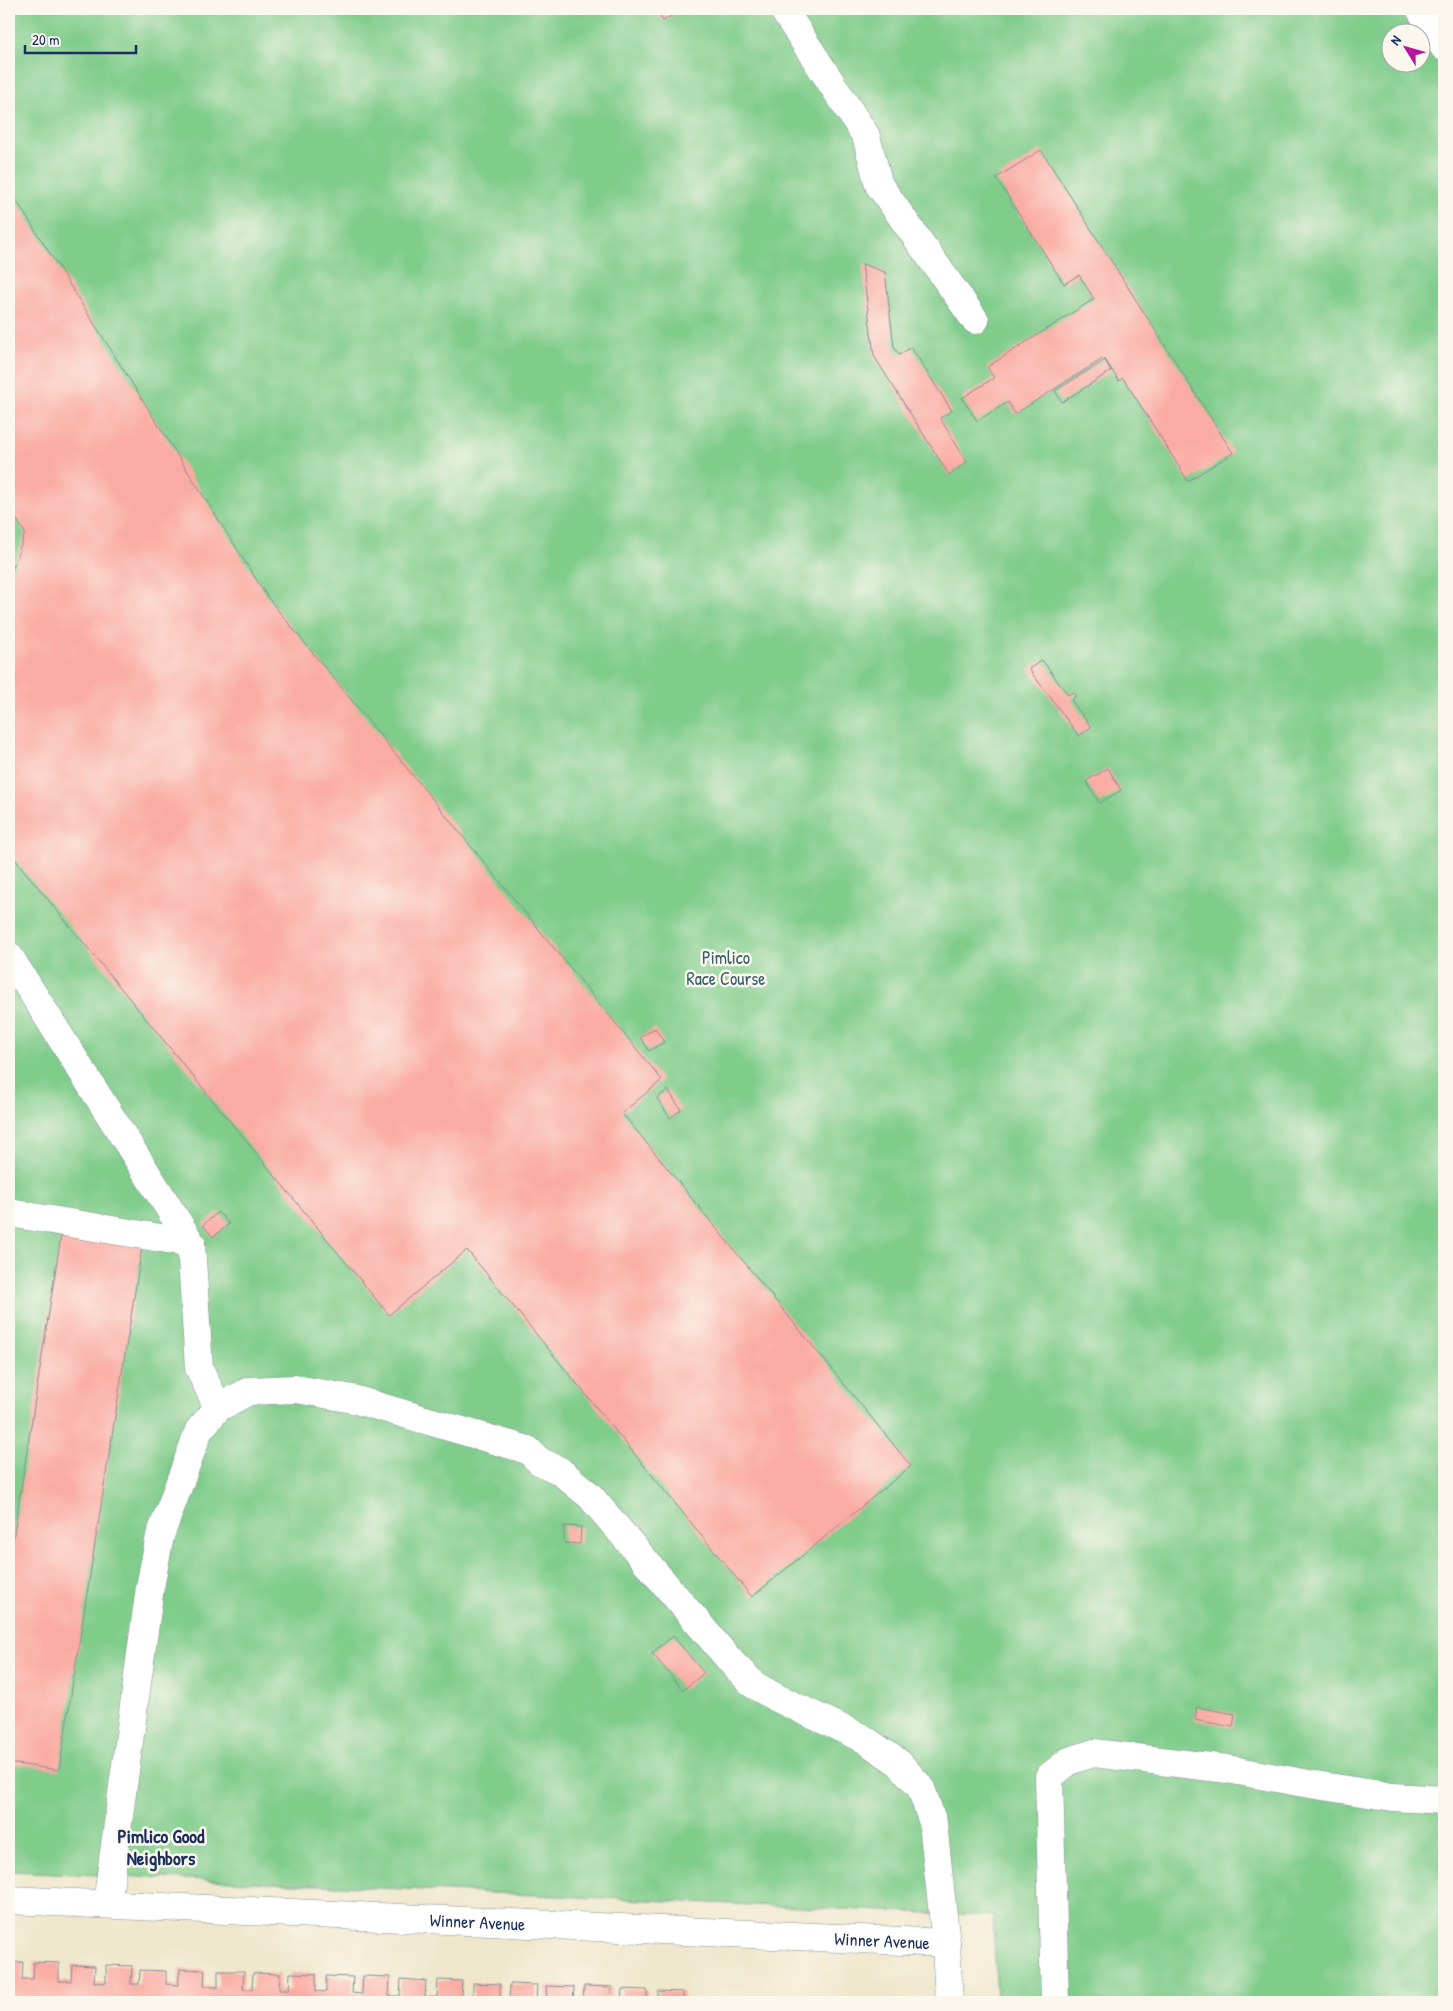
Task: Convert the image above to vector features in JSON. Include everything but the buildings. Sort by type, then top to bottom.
[{"type":"street","points":[[783,9],[866,136],[879,186],[976,320]]},
{"type":"street","points":[[1420,9],[1444,47]]},
{"type":"street","points":[[9,956],[191,1243],[199,1368],[218,1408]]},
{"type":"street","points":[[9,1213],[191,1243]]},
{"type":"street","points":[[107,1904],[150,1587],[160,1536],[200,1430],[218,1408],[249,1391],[296,1389],[352,1399],[528,1450],[539,1461],[560,1471],[590,1496],[754,1685],[776,1698],[864,1739],[899,1763],[921,1788],[933,1823],[946,1943],[949,2002]]},
{"type":"street","points":[[1055,2002],[1050,1777],[1069,1761],[1094,1753],[1227,1769],[1393,1797],[1444,1800]]},
{"type":"street","name":"Winner Avenue","points":[[9,1900],[946,1943]]},
{"type":"green space","name":"Pimlico Race Course","points":[[9,9],[1444,9],[1444,2002],[997,2002],[993,1916],[9,1871]]},
{"type":"district","name":"Pimlico Good Neighbors","points":[[161,1847]]}]
